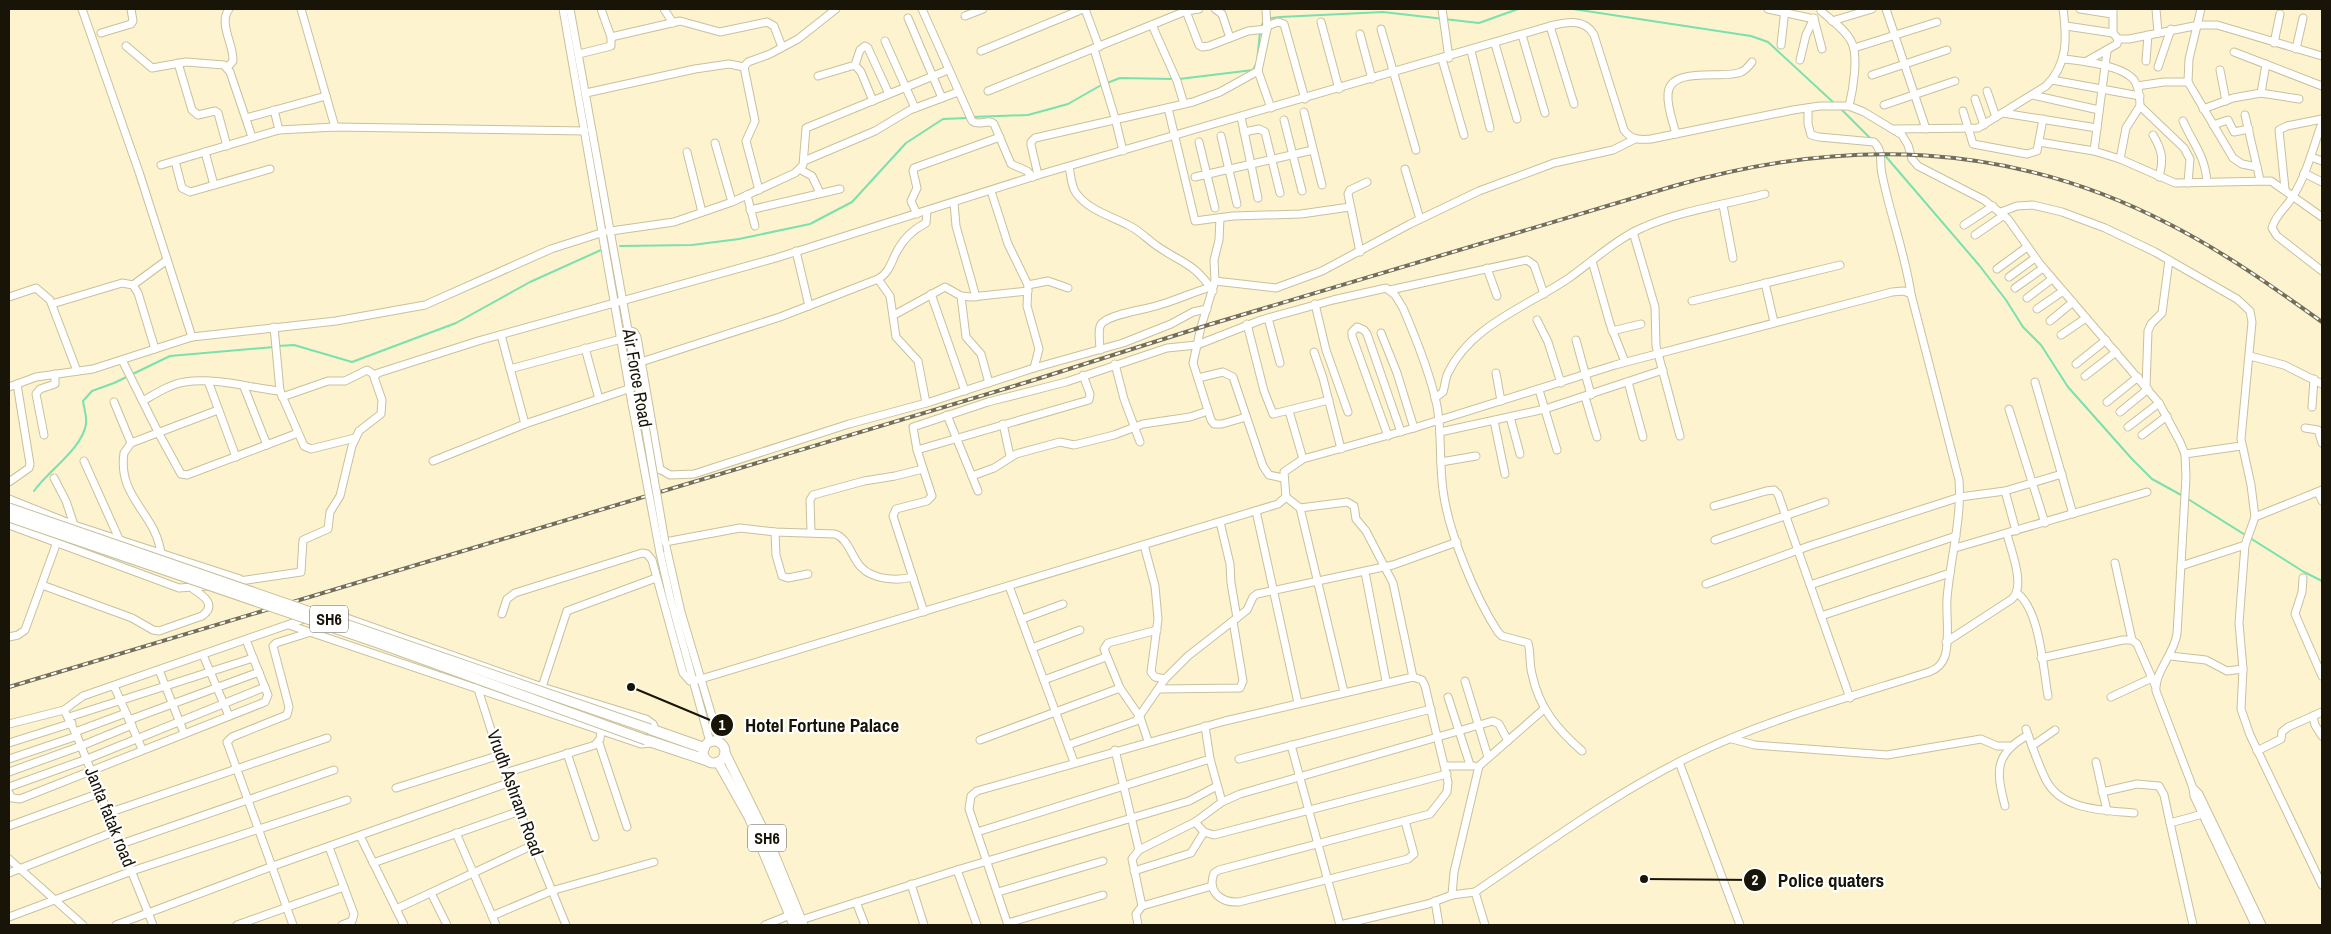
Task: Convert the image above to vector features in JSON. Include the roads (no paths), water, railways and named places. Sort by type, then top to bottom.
[{"type":"highway","name":"SH6","points":[[652,736],[707,745]]},
{"type":"highway","name":"SH6","points":[[652,736],[706,760]]},
{"type":"main road","name":"SH6","points":[[9,508],[652,736]]},
{"type":"main road","name":"SH6","points":[[9,517],[652,736]]},
{"type":"main road","name":"SH6","points":[[707,745],[720,743],[724,748],[765,833],[800,924]]},
{"type":"main road","points":[[706,760],[707,745]]},
{"type":"main road","points":[[718,762],[725,753]]},
{"type":"main road","name":"SH6","points":[[706,760],[718,762],[748,817],[790,916],[800,924]]},
{"type":"street","points":[[82,9],[139,172],[192,337]]},
{"type":"street","points":[[102,33],[131,24],[133,21],[131,9]]},
{"type":"street","points":[[227,68],[233,61],[226,28],[226,14],[229,9]]},
{"type":"street","points":[[301,9],[335,127]]},
{"type":"street","name":"Air Force Road","points":[[563,9],[585,131],[608,232]]},
{"type":"street","name":"Air Force Road","points":[[570,9],[586,93],[626,335],[639,386],[665,542],[698,680],[707,745]]},
{"type":"street","points":[[579,54],[611,46],[611,37],[602,9]]},
{"type":"street","points":[[664,9],[673,23]]},
{"type":"street","points":[[744,67],[748,62],[782,48],[802,36],[836,9]]},
{"type":"street","points":[[922,9],[972,121],[979,124],[992,122],[1011,164],[1036,176]]},
{"type":"street","points":[[964,16],[983,9]]},
{"type":"street","points":[[980,51],[1084,9],[1123,151]]},
{"type":"street","points":[[988,91],[1186,11],[1199,9]]},
{"type":"street","points":[[1215,9],[1222,14],[1230,38]]},
{"type":"street","points":[[1768,9],[1814,19]]},
{"type":"street","points":[[1832,21],[1872,9]]},
{"type":"street","points":[[1886,9],[1926,129]]},
{"type":"street","points":[[1894,130],[1968,129],[1984,125],[2032,95],[2052,80],[2064,59],[2066,26],[2063,9]]},
{"type":"street","points":[[2080,9],[2112,11],[2116,36],[2115,47],[2087,61]]},
{"type":"street","points":[[2156,9],[2158,33]]},
{"type":"street","points":[[2201,9],[2199,24],[2189,59],[2188,82],[2233,158],[2242,164],[2258,167]]},
{"type":"street","points":[[1800,60],[1806,35],[1814,19],[1822,10],[1846,33],[1854,48],[1854,79],[1846,106]]},
{"type":"street","points":[[1186,11],[1199,44],[1202,47],[1230,38],[1265,23],[1278,22],[1284,24],[1305,99]]},
{"type":"street","points":[[1442,11],[1446,58],[1464,135]]},
{"type":"street","points":[[1781,45],[1784,11]]},
{"type":"street","points":[[2274,43],[2280,14]]},
{"type":"street","points":[[908,18],[942,98]]},
{"type":"street","points":[[2296,49],[2303,18]]},
{"type":"street","points":[[1814,19],[1822,49]]},
{"type":"street","points":[[611,37],[673,23],[685,22],[720,32],[767,22],[774,26],[782,48]]},
{"type":"street","points":[[1321,22],[1339,89]]},
{"type":"street","points":[[143,401],[180,383],[208,381],[281,394],[328,381],[346,381],[367,370],[375,375],[500,335],[796,251],[1036,176],[1495,44],[1550,26],[1577,22],[1591,29],[1599,47],[1624,130],[1628,136],[1635,139],[1651,139],[1808,108],[1831,106],[1846,106],[1894,130],[1906,140],[1912,159],[1918,166],[1993,206],[2002,213],[2052,279],[2159,403],[2184,454],[2186,492],[2177,634],[2170,656],[2154,682],[2111,697]]},
{"type":"street","points":[[1854,48],[1937,22]]},
{"type":"street","points":[[1265,23],[1258,71],[1271,108]]},
{"type":"street","points":[[2066,26],[2116,36],[2148,35],[2199,24],[2228,27],[2274,43],[2322,56]]},
{"type":"street","points":[[1152,25],[1177,81],[1184,104]]},
{"type":"street","points":[[1550,26],[1574,104]]},
{"type":"street","points":[[1381,29],[1416,150]]},
{"type":"street","points":[[2158,67],[2171,29]]},
{"type":"street","points":[[1360,34],[1372,79]]},
{"type":"street","points":[[1522,35],[1546,113]]},
{"type":"street","points":[[2146,62],[2148,35]]},
{"type":"street","points":[[885,41],[915,108]]},
{"type":"street","points":[[1495,44],[1517,119]]},
{"type":"street","points":[[126,46],[152,68],[178,63],[218,64],[227,68],[252,138]]},
{"type":"street","points":[[855,65],[860,50],[865,46],[868,48],[889,94]]},
{"type":"street","points":[[1872,75],[1947,50]]},
{"type":"street","points":[[1471,51],[1490,128]]},
{"type":"street","points":[[2094,152],[2107,51]]},
{"type":"street","points":[[2234,52],[2322,86]]},
{"type":"street","points":[[2064,59],[2087,61],[2127,74],[2137,86],[2140,106],[2126,128],[2120,159]]},
{"type":"street","points":[[1676,134],[1668,97],[1668,90],[1672,84],[1689,76],[1737,74],[1745,70],[1752,62]]},
{"type":"street","points":[[178,63],[192,110],[198,115],[215,111],[218,113],[227,146]]},
{"type":"street","points":[[586,93],[695,69],[729,64],[744,67]]},
{"type":"street","points":[[2261,93],[2266,64]]},
{"type":"street","points":[[818,76],[855,65]]},
{"type":"street","points":[[855,65],[861,72],[873,101]]},
{"type":"street","points":[[744,67],[755,121],[746,141],[759,190]]},
{"type":"street","points":[[9,387],[29,378],[77,371],[122,360],[192,337],[336,321],[430,304],[551,248],[608,232],[668,223],[732,202],[759,190],[801,170],[804,161],[806,128],[948,70]]},
{"type":"street","points":[[2220,70],[2226,101]]},
{"type":"street","points":[[1036,176],[1031,145],[1032,139],[1213,96],[1258,71]]},
{"type":"street","points":[[2052,80],[2140,96]]},
{"type":"street","points":[[1884,104],[1955,81]]},
{"type":"street","points":[[2137,86],[2164,82],[2188,82]]},
{"type":"street","points":[[1987,90],[1996,117]]},
{"type":"street","points":[[804,161],[875,131],[915,108],[958,92]]},
{"type":"street","points":[[2203,109],[2226,101],[2261,93],[2299,99]]},
{"type":"street","points":[[2032,95],[2099,110]]},
{"type":"street","points":[[246,118],[326,96]]},
{"type":"street","points":[[1975,99],[1984,125]]},
{"type":"street","points":[[2140,106],[2184,148],[2190,159],[2188,183]]},
{"type":"street","points":[[1168,108],[1193,220],[1301,214],[1350,207]]},
{"type":"street","points":[[1291,745],[1340,925],[1360,923],[1452,895],[1475,892],[1557,836],[1678,762],[1731,739],[1934,670],[1942,662],[1946,642],[1947,601],[1960,497],[1957,466],[1885,190],[1880,166],[1881,152],[1879,147],[1874,142],[1811,135],[1808,124],[1808,108]]},
{"type":"street","points":[[274,110],[279,130]]},
{"type":"street","points":[[1963,111],[1973,144],[2027,154],[2037,151],[2043,119]]},
{"type":"street","points":[[1304,112],[1322,185]]},
{"type":"street","points":[[2003,113],[2096,128]]},
{"type":"street","points":[[2245,115],[2260,180]]},
{"type":"street","points":[[1241,117],[1258,198]]},
{"type":"street","points":[[1284,120],[1302,191]]},
{"type":"street","points":[[2213,125],[2228,120],[2234,132],[2249,129]]},
{"type":"street","points":[[2183,121],[2202,155],[2206,168],[2207,182]]},
{"type":"street","points":[[2285,189],[2279,130],[2286,126],[2322,121],[2311,157],[2294,196],[2277,217],[2272,228],[2277,236],[2321,269]]},
{"type":"street","points":[[161,165],[279,130],[335,127],[585,131]]},
{"type":"street","points":[[1244,132],[1262,129],[1280,193]]},
{"type":"street","points":[[2153,135],[2161,148],[2163,156],[2160,177]]},
{"type":"street","points":[[1221,136],[1236,204]]},
{"type":"street","points":[[917,214],[911,201],[917,188],[914,168],[1000,137]]},
{"type":"street","points":[[1215,280],[1276,288],[1317,274],[1420,219],[1501,182],[1554,164],[1613,150],[1635,139]]},
{"type":"street","points":[[1199,142],[1215,208]]},
{"type":"street","points":[[2038,142],[2094,152],[2120,159],[2175,183],[2271,181],[2285,189],[2322,217]]},
{"type":"street","points":[[715,143],[732,202]]},
{"type":"street","points":[[1195,177],[1313,150]]},
{"type":"street","points":[[205,152],[214,185]]},
{"type":"street","points":[[688,152],[702,212]]},
{"type":"street","points":[[2311,157],[2322,161]]},
{"type":"street","points":[[175,161],[182,188],[186,191],[270,169]]},
{"type":"street","points":[[1069,167],[1074,188],[1080,197],[1103,214],[1131,226],[1157,246],[1192,266],[1212,289]]},
{"type":"street","points":[[1405,169],[1420,219]]},
{"type":"street","points":[[801,170],[812,176],[820,193]]},
{"type":"street","points":[[2304,173],[2322,182]]},
{"type":"street","points":[[1360,252],[1350,207],[1349,192],[1367,182]]},
{"type":"street","points":[[750,210],[840,189]]},
{"type":"street","points":[[990,191],[1008,244],[1028,288],[1027,306],[1039,349],[1034,368]]},
{"type":"street","points":[[1435,398],[1443,392],[1448,373],[1471,343],[1498,320],[1544,294],[1633,232],[1657,222],[1765,194]]},
{"type":"street","points":[[747,195],[755,226]]},
{"type":"street","points":[[954,203],[956,226],[976,297]]},
{"type":"street","points":[[1723,205],[1732,258]]},
{"type":"street","points":[[1975,235],[2012,207],[2028,205],[2062,212],[2119,235],[2169,260],[2247,307],[2252,318],[2241,446],[2251,485],[2255,517],[2246,542],[2239,623],[2243,668],[2242,709],[2257,751],[2322,885]]},
{"type":"street","points":[[1964,225],[1993,206]]},
{"type":"street","points":[[641,362],[780,318],[878,279],[887,273],[897,251],[912,231],[926,223],[927,211]]},
{"type":"street","points":[[1220,218],[1219,240],[1214,260],[1215,280],[1193,363],[1211,420],[1217,425],[1246,417]]},
{"type":"street","points":[[1633,232],[1656,313],[1658,353],[1680,436]]},
{"type":"street","points":[[1998,269],[2027,247]]},
{"type":"street","points":[[796,251],[809,306]]},
{"type":"street","points":[[2009,277],[2035,258]]},
{"type":"street","points":[[52,304],[122,283],[133,285],[167,260]]},
{"type":"street","points":[[2120,412],[2147,388],[2148,331],[2151,324],[2162,313],[2169,260]]},
{"type":"street","points":[[924,612],[893,512],[930,499],[931,493],[917,450],[913,427],[947,415],[1083,376],[1167,348],[1197,345],[1247,324],[1376,289],[1390,290],[1486,268],[1529,261],[1536,269],[1544,294]]},
{"type":"street","points":[[1592,261],[1612,331],[1625,362]]},
{"type":"street","points":[[1692,301],[1840,265]]},
{"type":"street","points":[[1486,268],[1497,296]]},
{"type":"street","points":[[2015,288],[2043,268]]},
{"type":"street","points":[[878,279],[890,296],[896,337],[918,361],[923,378],[926,404]]},
{"type":"street","points":[[2027,298],[2052,279]]},
{"type":"street","points":[[894,315],[945,287],[961,296],[976,297],[1028,288],[1048,281],[1068,288]]},
{"type":"street","points":[[1765,283],[1774,322]]},
{"type":"street","points":[[133,285],[138,293],[155,350]]},
{"type":"street","points":[[9,296],[36,288],[47,296],[52,304],[77,371]]},
{"type":"street","points":[[1100,350],[1100,328],[1103,323],[1212,289]]},
{"type":"street","points":[[1390,290],[1406,316],[1435,398],[1439,420],[1444,494],[1457,542],[1472,580],[1498,632],[1502,636],[1528,643],[1534,683],[1544,710],[1558,728],[1582,751]]},
{"type":"street","points":[[1344,692],[1300,508],[1286,496],[1283,478],[1289,468],[1303,459],[1388,436],[1625,362],[1892,292],[1904,291],[1911,294]]},
{"type":"street","points":[[2037,309],[2063,291]]},
{"type":"street","points":[[932,294],[965,391]]},
{"type":"street","points":[[961,296],[966,336],[981,354],[989,383]]},
{"type":"street","points":[[2050,321],[2073,302]]},
{"type":"street","points":[[1315,304],[1326,350],[1348,412]]},
{"type":"street","points":[[652,465],[670,475],[694,474],[849,424],[926,404],[1034,368],[1100,350],[1155,330],[1193,312],[1207,310]]},
{"type":"street","points":[[1268,318],[1280,363]]},
{"type":"street","points":[[2061,335],[2086,318]]},
{"type":"street","points":[[1537,320],[1548,342],[1561,383]]},
{"type":"street","points":[[1247,324],[1271,412],[1276,415],[1329,400]]},
{"type":"street","points":[[1612,331],[1641,324]]},
{"type":"street","points":[[274,327],[281,394],[304,446],[308,449],[356,438]]},
{"type":"street","points":[[1388,436],[1352,336],[1352,332],[1357,327],[1364,330],[1367,334],[1401,432]]},
{"type":"street","points":[[510,369],[634,332],[637,337],[660,470]]},
{"type":"street","points":[[1381,334],[1397,373],[1414,428]]},
{"type":"street","points":[[500,335],[525,424]]},
{"type":"street","name":"Air Force Road","points":[[626,335],[629,389],[670,597],[720,743]]},
{"type":"street","points":[[1576,340],[1586,375],[1588,396],[1597,437]]},
{"type":"street","points":[[2076,364],[2106,340]]},
{"type":"street","points":[[585,348],[599,399]]},
{"type":"street","points":[[1314,352],[1342,449]]},
{"type":"street","points":[[2085,376],[2116,352]]},
{"type":"street","points":[[2250,356],[2284,365],[2322,384]]},
{"type":"street","points":[[122,360],[179,472],[184,475],[298,433]]},
{"type":"street","points":[[1115,364],[1124,399],[1140,442]]},
{"type":"street","points":[[1440,432],[1545,409],[1663,370]]},
{"type":"street","points":[[1198,378],[1223,372],[1231,374],[1266,472],[1283,478]]},
{"type":"street","points":[[1496,373],[1501,401]]},
{"type":"street","points":[[44,435],[36,394],[40,389],[55,384],[55,374]]},
{"type":"street","points":[[9,525],[179,588],[193,589],[301,572],[302,543],[306,538],[328,529],[331,507],[340,496],[351,450],[356,438],[362,428],[381,414],[382,400],[374,380],[375,375]]},
{"type":"street","points":[[917,450],[1088,400],[1090,394],[1083,376]]},
{"type":"street","points":[[2107,402],[2138,378]]},
{"type":"street","points":[[2312,407],[2314,379]]},
{"type":"street","points":[[208,381],[236,457]]},
{"type":"street","points":[[1628,382],[1643,437]]},
{"type":"street","points":[[2035,382],[2073,514]]},
{"type":"street","points":[[9,482],[28,468],[30,464],[17,384]]},
{"type":"street","points":[[432,461],[525,424],[639,386]]},
{"type":"street","points":[[244,387],[267,445]]},
{"type":"street","points":[[1539,390],[1557,450]]},
{"type":"street","points":[[114,402],[131,443]]},
{"type":"street","points":[[2128,427],[2159,403]]},
{"type":"street","points":[[2008,409],[2044,523]]},
{"type":"street","points":[[160,581],[161,552],[155,530],[133,499],[125,478],[124,452],[131,443],[218,410]]},
{"type":"street","points":[[972,476],[994,468],[1010,456],[1060,442],[1074,445],[1114,435],[1135,426],[1162,420],[1190,417],[1208,411]]},
{"type":"street","points":[[1289,411],[1303,459]]},
{"type":"street","points":[[947,415],[978,491]]},
{"type":"street","points":[[2142,435],[2167,416]]},
{"type":"street","points":[[1510,417],[1520,454]]},
{"type":"street","points":[[1494,421],[1505,474]]},
{"type":"street","points":[[1002,424],[1010,456]]},
{"type":"street","points":[[2304,428],[2318,430],[2322,438]]},
{"type":"street","points":[[2184,454],[2241,446]]},
{"type":"street","points":[[1441,462],[1476,456]]},
{"type":"street","points":[[84,461],[120,539],[126,568]]},
{"type":"street","points":[[811,532],[810,500],[813,495],[923,469]]},
{"type":"street","points":[[1706,584],[1798,550],[1960,497],[2005,492],[2062,474]]},
{"type":"street","points":[[54,478],[74,525],[79,550]]},
{"type":"street","points":[[1714,506],[1774,490],[1778,494],[1850,698]]},
{"type":"street","points":[[2255,517],[2320,491],[2322,501]]},
{"type":"street","points":[[2005,492],[2016,531]]},
{"type":"street","points":[[1955,548],[2147,492]]},
{"type":"street","points":[[502,614],[507,599],[515,593],[642,553],[650,556],[682,673],[686,678],[698,680],[1256,511],[1278,504],[1286,496]]},
{"type":"street","points":[[9,499],[74,525],[161,552],[241,580]]},
{"type":"street","points":[[1715,540],[1825,502]]},
{"type":"street","points":[[1300,508],[1334,503],[1351,503],[1354,506],[1356,519],[1366,531],[1394,583],[1413,677]]},
{"type":"street","points":[[1256,511],[1298,703]]},
{"type":"street","points":[[1159,689],[1240,688],[1243,682],[1230,564],[1220,522]]},
{"type":"street","points":[[665,542],[740,528],[775,532],[811,532],[840,535],[865,571],[896,580],[912,577]]},
{"type":"street","points":[[775,532],[776,555],[782,576],[788,578],[808,574]]},
{"type":"street","points":[[1946,642],[2012,599],[2017,593],[2019,583],[2007,534]]},
{"type":"street","points":[[1810,584],[1956,536]]},
{"type":"street","points":[[9,637],[18,635],[26,630],[57,542]]},
{"type":"street","points":[[1068,745],[1132,722],[1140,717],[1165,680],[1188,656],[1247,610],[1253,597],[1274,590],[1386,567],[1457,542]]},
{"type":"street","points":[[2181,566],[2246,542]]},
{"type":"street","points":[[1144,545],[1155,586],[1157,630],[1151,672],[1155,677],[1165,680]]},
{"type":"street","points":[[2115,563],[2132,640],[2137,644],[2154,682],[2193,788],[2194,796],[2255,925]]},
{"type":"street","points":[[1365,572],[1386,681]]},
{"type":"street","points":[[1821,616],[1950,573]]},
{"type":"street","points":[[542,687],[567,612],[656,578]]},
{"type":"street","points":[[2303,578],[2302,592],[2295,614],[2312,648],[2322,676]]},
{"type":"street","points":[[42,585],[132,618],[158,631],[202,616],[207,612],[210,607],[208,602],[193,589]]},
{"type":"street","points":[[1010,586],[1074,762]]},
{"type":"street","points":[[2017,593],[2027,602],[2030,608],[2048,696]]},
{"type":"street","points":[[1022,619],[1063,604]]},
{"type":"street","points":[[9,724],[64,710],[83,696],[321,612],[332,612],[542,687],[646,719],[653,724],[652,736],[641,744],[288,624]]},
{"type":"street","points":[[1032,648],[1080,630]]},
{"type":"street","points":[[1148,741],[1140,717],[1120,688],[1104,649],[1108,642],[1157,630]]},
{"type":"street","points":[[293,925],[228,747],[228,739],[282,718],[289,712],[273,646],[276,643],[312,632]]},
{"type":"street","points":[[9,793],[12,798],[20,799],[265,702],[268,695],[246,640]]},
{"type":"street","points":[[2041,658],[2132,640]]},
{"type":"street","points":[[203,655],[229,716]]},
{"type":"street","points":[[2170,656],[2206,660],[2227,671],[2243,668]]},
{"type":"street","points":[[1044,680],[1106,657]]},
{"type":"street","points":[[9,743],[120,701],[253,658]]},
{"type":"street","name":"Vrudh Ashram Road","points":[[468,660],[508,783],[566,925]]},
{"type":"street","points":[[159,670],[184,733]]},
{"type":"street","points":[[9,759],[76,734],[173,704],[259,672]]},
{"type":"street","points":[[1103,895],[1008,924],[970,809],[971,796],[976,791],[1148,741],[1386,681],[1413,677],[1422,680],[1447,774],[1447,792],[1433,811],[1430,814],[1405,821],[1220,870],[1214,873],[1212,886],[1217,897],[1240,902],[1412,857],[1414,854],[1405,821]]},
{"type":"street","points":[[1465,681],[1488,757]]},
{"type":"street","points":[[114,686],[142,750]]},
{"type":"street","points":[[9,787],[87,759],[265,687]]},
{"type":"street","points":[[980,740],[1120,688]]},
{"type":"street","points":[[1448,696],[1470,765]]},
{"type":"street","points":[[1239,759],[1431,709]]},
{"type":"street","name":"Janta fatak road","points":[[64,710],[87,759],[153,925]]},
{"type":"street","points":[[1452,895],[1454,872],[1479,766],[1544,710]]},
{"type":"street","points":[[2257,751],[2281,739],[2282,732],[2288,727],[2322,712]]},
{"type":"street","points":[[2313,716],[2315,725],[2322,736]]},
{"type":"street","points":[[9,772],[81,746],[129,719]]},
{"type":"street","points":[[1142,906],[1132,858],[1139,850],[1195,822],[1222,802],[1240,794],[1299,776],[1496,722],[1508,741]]},
{"type":"street","points":[[1205,726],[1210,759],[1222,802]]},
{"type":"street","points":[[601,730],[599,743],[627,827]]},
{"type":"street","points":[[2032,746],[2055,730]]},
{"type":"street","points":[[2005,806],[2000,784],[2000,769],[2006,750],[2027,732],[2046,781],[2061,797],[2074,804],[2134,813]]},
{"type":"street","points":[[108,813],[327,738]]},
{"type":"street","points":[[1731,739],[1755,745],[1887,755],[1981,739],[1988,740],[1997,746],[2010,746]]},
{"type":"street","points":[[505,774],[599,743]]},
{"type":"street","points":[[1115,750],[1139,850]]},
{"type":"street","points":[[567,753],[595,837]]},
{"type":"street","points":[[396,788],[500,755]]},
{"type":"street","points":[[977,832],[1210,759]]},
{"type":"street","points":[[1678,762],[1740,925]]},
{"type":"street","points":[[2096,762],[2106,810]]},
{"type":"street","points":[[1445,766],[1479,766]]},
{"type":"street","points":[[121,844],[334,770]]},
{"type":"street","points":[[1195,822],[1204,832],[1214,835],[1447,774]]},
{"type":"street","points":[[116,925],[273,866],[508,783]]},
{"type":"street","points":[[2102,792],[2137,784],[2159,786],[2164,795],[2193,925]]},
{"type":"street","points":[[800,924],[856,902],[911,884],[1189,801],[1217,786]]},
{"type":"street","points":[[2193,788],[2199,794],[2262,925]]},
{"type":"street","points":[[9,826],[100,792]]},
{"type":"street","points":[[9,917],[132,871],[347,800]]},
{"type":"street","points":[[373,863],[520,811]]},
{"type":"street","points":[[2170,823],[2203,814]]},
{"type":"street","points":[[9,873],[116,831]]},
{"type":"street","points":[[1134,871],[1191,853],[1204,832]]},
{"type":"street","points":[[456,834],[496,925]]},
{"type":"street","points":[[360,836],[404,925]]},
{"type":"street","points":[[396,909],[533,844]]},
{"type":"street","points":[[329,847],[354,918],[342,925]]},
{"type":"street","points":[[9,859],[83,925]]},
{"type":"street","points":[[998,892],[1103,861]]},
{"type":"street","points":[[492,916],[551,891],[654,862]]},
{"type":"street","points":[[957,870],[976,925]]},
{"type":"street","points":[[911,884],[924,925]]},
{"type":"street","points":[[1138,925],[1136,914],[1142,906],[1212,886]]},
{"type":"street","points":[[236,925],[344,887]]},
{"type":"street","points":[[1475,892],[1485,925]]},
{"type":"street","points":[[431,893],[447,925]]},
{"type":"street","points":[[1435,901],[1439,925]]},
{"type":"street","points":[[856,902],[865,925]]},
{"type":"street","points":[[765,925],[790,916]]},
{"type":"waterway","points":[[1261,28],[1264,19],[1383,12],[1479,23],[1518,9]]},
{"type":"waterway","points":[[1573,9],[1751,36],[1768,42],[1834,103]]},
{"type":"waterway","points":[[1179,79],[1253,70],[1257,62],[1260,32]]},
{"type":"waterway","points":[[1107,83],[1120,78],[1174,79]]},
{"type":"waterway","points":[[972,117],[1028,115],[1068,104],[1103,84]]},
{"type":"waterway","points":[[1841,109],[1871,139]]},
{"type":"waterway","points":[[620,246],[692,245],[739,239],[810,224],[852,202],[906,143],[943,119],[967,118]]},
{"type":"waterway","points":[[1882,152],[1979,265],[2006,300],[2023,327],[2041,345],[2068,387],[2152,479],[2183,496]]},
{"type":"waterway","points":[[278,346],[294,345],[352,362],[456,323],[530,282],[601,250]]},
{"type":"waterway","points":[[34,491],[78,442],[86,424],[83,401],[92,391],[114,383],[170,356],[274,347]]},
{"type":"waterway","points":[[2188,499],[2304,572],[2322,581]]},
{"type":"railway","points":[[9,687],[1674,186],[1738,170],[1801,160],[1863,155],[1925,156],[1987,163],[2048,176],[2109,197],[2169,224],[2248,270],[2322,322]]},
{"type":"place","name":"Hotel Fortune Palace","points":[[631,687]]},
{"type":"place","name":"Police quaters","points":[[1644,879]]}]
